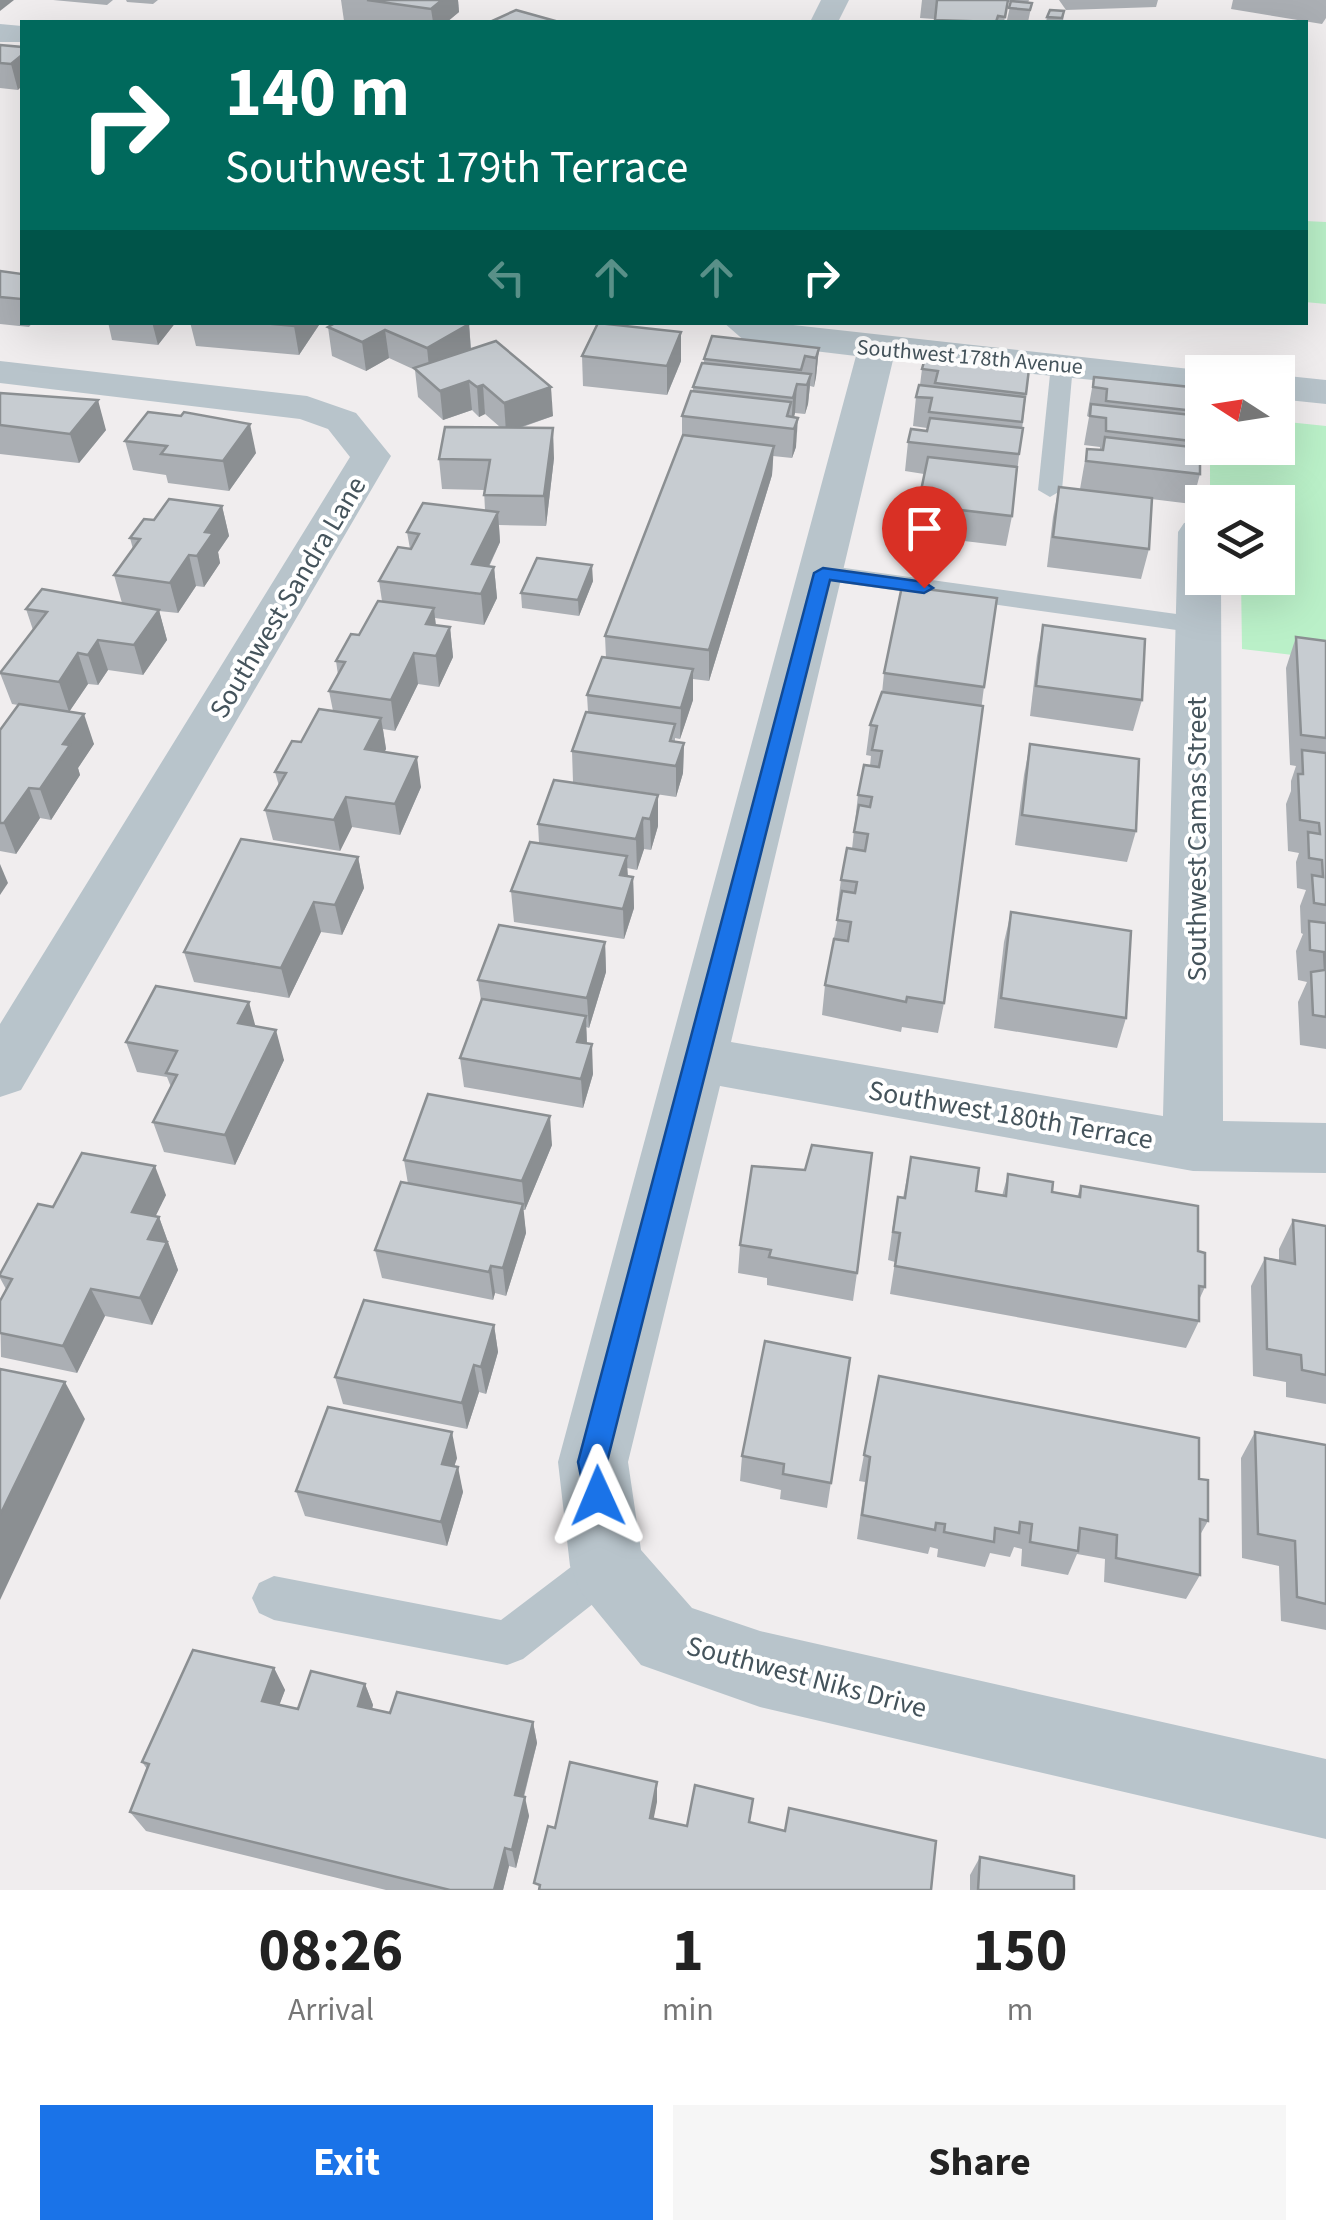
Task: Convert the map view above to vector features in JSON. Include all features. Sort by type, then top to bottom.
[{"type":"street","name":"Southwest 178th Avenue","points":[[746,325],[760,334],[877,348],[1185,377]]},
{"type":"street","points":[[607,1566],[593,1462],[823,573],[877,348]]},
{"type":"street","name":"Southwest Sandra Lane","points":[[0,372],[308,408],[342,421],[371,456],[0,1074]]},
{"type":"street","points":[[1295,389],[1326,392]]},
{"type":"street","name":"Southwest Camas Street","points":[[1193,1146],[1198,595]]},
{"type":"street","name":"Southwest 180th Terrace","points":[[697,1059],[1193,1146],[1326,1148]]},
{"type":"street","name":"Southwest Niks Drive","points":[[607,1566],[668,1638],[760,1669],[1326,1800]]},
{"type":"lane","points":[[1050,490],[1062,365]]},
{"type":"lane","points":[[823,573],[1198,625]]},
{"type":"lane","points":[[274,1598],[508,1643],[607,1566]]},
{"type":"green space","points":[[1308,221],[1326,222],[1326,304],[1308,302]]},
{"type":"green space","points":[[1295,423],[1326,426],[1326,659],[1242,649],[1241,595],[1295,595],[1295,485],[1210,485],[1210,465],[1295,465]]},
{"type":"building","points":[[367,0],[442,0],[431,9]]},
{"type":"building","points":[[937,0],[1008,0],[1005,17],[998,16],[997,20],[935,20]]},
{"type":"building","points":[[1011,1],[1032,3],[1030,10],[1009,8]]},
{"type":"building","points":[[516,10],[552,20],[494,20]]},
{"type":"building","points":[[1050,10],[1064,11],[1062,18],[1047,17]]},
{"type":"building","points":[[0,45],[20,47],[20,57],[11,64],[0,63]]},
{"type":"building","points":[[0,271],[20,274],[20,299],[0,297]]},
{"type":"building","points":[[467,325],[427,348],[385,330],[362,342],[328,327]]},
{"type":"building","points":[[597,325],[681,332],[667,366],[582,356]]},
{"type":"building","points":[[712,336],[819,348],[816,358],[805,356],[801,370],[704,359]]},
{"type":"building","points":[[496,341],[551,387],[504,403],[483,385],[477,387],[469,381],[440,391],[414,368]]},
{"type":"building","points":[[925,358],[1029,369],[1026,394],[935,383],[938,371],[922,369]]},
{"type":"building","points":[[702,363],[811,374],[807,385],[797,384],[793,398],[693,387]]},
{"type":"building","points":[[1094,377],[1185,386],[1185,410],[1106,401],[1107,389],[1093,387]]},
{"type":"building","points":[[919,385],[1025,397],[1022,422],[929,412],[932,398],[916,397]]},
{"type":"building","points":[[691,391],[791,402],[787,416],[798,418],[794,429],[682,416]]},
{"type":"building","points":[[0,393],[98,400],[70,434],[0,425]]},
{"type":"building","points":[[1091,404],[1185,414],[1185,440],[1106,431],[1106,418],[1090,416]]},
{"type":"building","points":[[148,412],[181,416],[184,412],[250,424],[223,461],[161,454],[167,446],[125,441]]},
{"type":"building","points":[[930,418],[1023,428],[1019,454],[908,442],[911,429],[927,431]]},
{"type":"building","points":[[445,427],[553,428],[544,496],[484,495],[490,460],[439,459]]},
{"type":"building","points":[[683,435],[774,446],[709,650],[605,636]]},
{"type":"building","points":[[1105,437],[1185,446],[1185,465],[1200,465],[1200,474],[1086,461],[1087,449],[1103,450]]},
{"type":"building","points":[[928,457],[1017,467],[1012,516],[918,505]]},
{"type":"building","points":[[1059,487],[1152,498],[1149,549],[1053,537]]},
{"type":"building","points":[[169,499],[222,506],[205,532],[213,533],[197,556],[189,555],[170,583],[114,575],[140,539],[130,538],[144,519],[154,520]]},
{"type":"building","points":[[423,503],[498,512],[472,564],[494,567],[481,594],[379,581],[398,547],[411,549],[419,534],[407,532]]},
{"type":"building","points":[[537,558],[592,565],[578,600],[521,593]]},
{"type":"building","points":[[902,586],[997,598],[984,687],[884,673]]},
{"type":"building","points":[[42,589],[159,610],[134,645],[98,640],[88,655],[78,653],[59,682],[0,673],[47,612],[26,609]]},
{"type":"building","points":[[378,601],[434,608],[426,624],[450,627],[436,656],[414,653],[391,700],[329,691],[345,662],[336,661],[351,634],[359,635]]},
{"type":"building","points":[[1043,625],[1145,639],[1142,700],[1036,686]]},
{"type":"building","points":[[1296,637],[1326,641],[1326,738],[1301,735]]},
{"type":"building","points":[[602,657],[693,669],[681,708],[587,695]]},
{"type":"building","points":[[882,692],[983,706],[944,1003],[907,997],[906,1002],[825,985],[834,939],[848,941],[851,922],[837,920],[842,891],[855,893],[857,882],[841,880],[847,848],[865,851],[868,834],[854,832],[859,805],[870,807],[872,797],[858,795],[864,765],[879,767],[882,751],[872,750],[877,726],[870,725]]},
{"type":"building","points":[[19,704],[84,714],[63,744],[70,745],[40,789],[29,788],[4,823],[0,823],[0,730]]},
{"type":"building","points":[[319,709],[381,718],[365,749],[417,757],[395,804],[346,797],[334,820],[265,810],[286,773],[275,772],[292,741],[301,742]]},
{"type":"building","points":[[586,712],[675,724],[670,741],[684,743],[676,766],[572,751]]},
{"type":"building","points":[[1030,744],[1139,759],[1136,831],[1022,815]]},
{"type":"building","points":[[1302,750],[1326,753],[1326,905],[1314,903],[1312,875],[1323,877],[1322,860],[1309,858],[1308,832],[1320,834],[1319,823],[1300,820],[1298,774],[1303,774]]},
{"type":"building","points":[[554,780],[658,795],[650,819],[643,818],[636,839],[538,824]]},
{"type":"building","points":[[241,839],[358,857],[335,905],[314,902],[281,968],[184,952]]},
{"type":"building","points":[[530,842],[627,856],[620,875],[633,877],[623,909],[511,891]]},
{"type":"building","points":[[1011,912],[1131,931],[1126,1018],[1001,998]]},
{"type":"building","points":[[1309,921],[1326,923],[1326,1017],[1313,1015],[1311,972],[1325,970],[1324,952],[1310,950]]},
{"type":"building","points":[[499,925],[605,942],[587,998],[478,980]]},
{"type":"building","points":[[156,986],[249,1002],[238,1023],[276,1030],[225,1135],[153,1122],[177,1075],[166,1073],[177,1051],[126,1042]]},
{"type":"building","points":[[482,999],[586,1016],[577,1042],[592,1044],[581,1079],[460,1058]]},
{"type":"building","points":[[428,1094],[550,1116],[522,1181],[404,1160]]},
{"type":"building","points":[[812,1145],[872,1153],[857,1273],[769,1257],[771,1250],[740,1245],[752,1166],[805,1170]]},
{"type":"building","points":[[82,1153],[155,1166],[132,1212],[159,1217],[148,1239],[167,1242],[140,1298],[91,1289],[63,1346],[0,1333],[0,1301],[12,1279],[0,1274],[38,1204],[53,1207]]},
{"type":"building","points":[[911,1157],[979,1168],[976,1191],[1006,1196],[1008,1174],[1053,1182],[1052,1192],[1080,1197],[1081,1186],[1198,1206],[1198,1251],[1205,1253],[1205,1287],[1199,1286],[1199,1321],[895,1266],[900,1233],[893,1232],[898,1197],[905,1198]]},
{"type":"building","points":[[401,1182],[523,1204],[503,1268],[491,1266],[489,1272],[375,1250]]},
{"type":"building","points":[[1293,1220],[1326,1226],[1326,1375],[1302,1370],[1301,1355],[1267,1349],[1265,1258],[1295,1264]]},
{"type":"building","points":[[364,1300],[494,1325],[481,1367],[474,1365],[462,1403],[335,1377]]},
{"type":"building","points":[[765,1341],[850,1358],[831,1483],[783,1474],[784,1464],[742,1456]]},
{"type":"building","points":[[0,1369],[65,1382],[0,1515]]},
{"type":"building","points":[[879,1376],[1199,1438],[1199,1479],[1208,1480],[1208,1521],[1200,1519],[1200,1575],[1116,1558],[1117,1535],[1080,1528],[1078,1551],[1030,1542],[1032,1524],[1020,1522],[1019,1533],[995,1528],[994,1542],[944,1532],[945,1524],[936,1523],[935,1530],[862,1515],[870,1457],[864,1455]]},
{"type":"building","points":[[328,1407],[452,1432],[442,1464],[458,1467],[441,1522],[296,1491]]},
{"type":"building","points":[[1255,1432],[1326,1445],[1326,1604],[1297,1597],[1295,1541],[1258,1534]]},
{"type":"building","points":[[193,1650],[274,1668],[262,1701],[298,1709],[311,1671],[365,1684],[358,1706],[390,1713],[397,1692],[533,1722],[515,1795],[525,1797],[512,1850],[505,1848],[494,1890],[450,1890],[130,1812],[149,1764],[142,1762]]},
{"type":"building","points":[[570,1762],[657,1782],[650,1818],[687,1826],[695,1785],[753,1799],[749,1822],[785,1831],[789,1808],[936,1841],[931,1890],[539,1890],[540,1885],[534,1883],[548,1826],[555,1828]]},
{"type":"building","points":[[980,1857],[1074,1876],[1074,1890],[978,1890]]},
{"type":"route","points":[[598,1496],[593,1462],[823,573],[924,588]]}]
